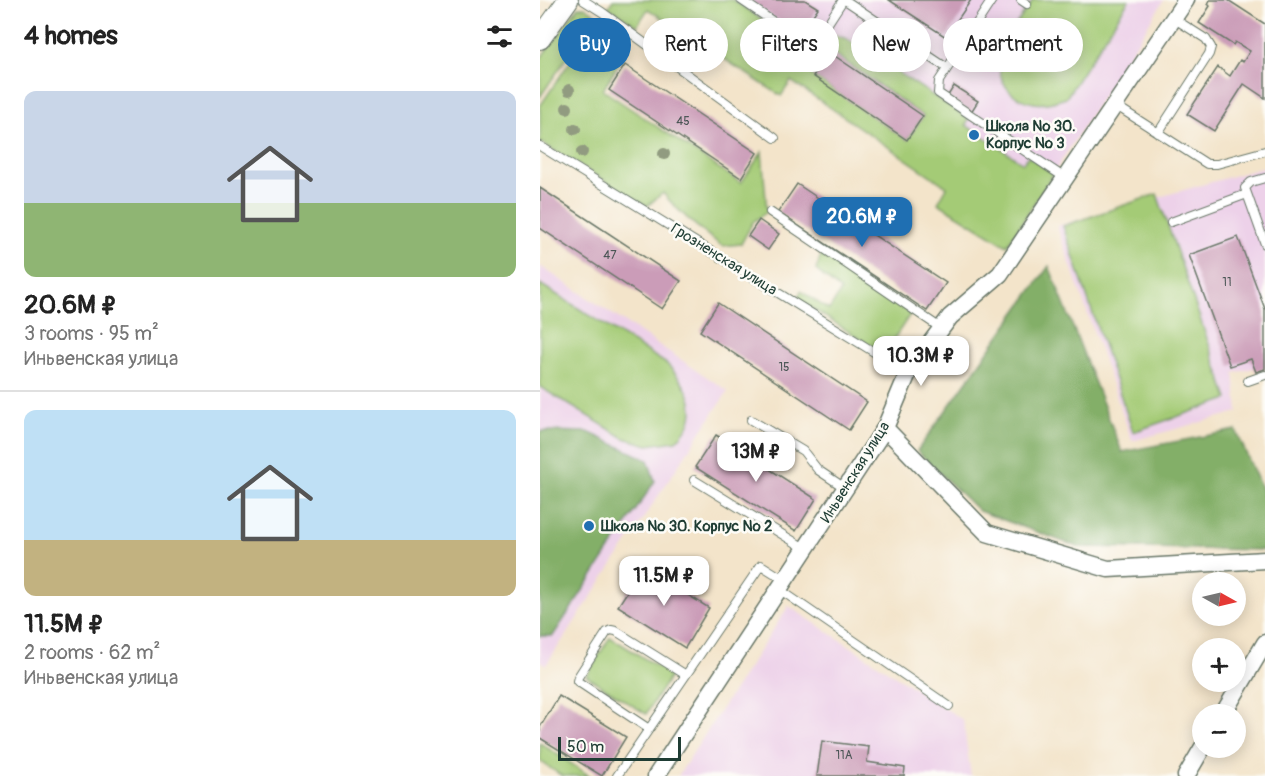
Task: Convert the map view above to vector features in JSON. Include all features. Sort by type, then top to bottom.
[{"type":"street","points":[[540,39],[568,0]]},
{"type":"street","name":"Иньвенская улица","points":[[656,776],[885,428],[908,373],[950,317],[1000,274],[1186,0]]},
{"type":"street","points":[[885,428],[987,532],[1108,569],[1265,560]]},
{"type":"street","points":[[1229,704],[1265,643]]},
{"type":"street","points":[[1186,776],[1197,758]]},
{"type":"lane","points":[[583,0],[775,138]]},
{"type":"lane","points":[[741,0],[808,43],[814,42],[819,37],[844,0],[943,65]]},
{"type":"lane","points":[[980,18],[992,0]]},
{"type":"lane","points":[[1158,133],[1209,54],[1211,47],[1206,39],[1173,18]]},
{"type":"lane","points":[[945,72],[939,81],[938,93],[1065,178]]},
{"type":"lane","points":[[1115,105],[1203,162],[1212,165],[1265,151]]},
{"type":"lane","name":"Грозненская улица","points":[[540,146],[908,373]]},
{"type":"lane","points":[[1265,178],[1248,184],[1245,188],[1265,244]]},
{"type":"lane","points":[[1171,222],[1247,194]]},
{"type":"lane","points":[[770,212],[942,329]]},
{"type":"lane","points":[[1248,381],[1265,375]]},
{"type":"lane","points":[[752,420],[803,451],[818,471],[845,488]]},
{"type":"lane","points":[[694,480],[806,549]]},
{"type":"lane","points":[[617,776],[761,565],[782,584],[950,705]]},
{"type":"lane","points":[[649,729],[577,681],[607,632],[616,631],[686,675]]},
{"type":"shaded area","name":"Школа № 30. Корпус № 3","points":[[634,0],[1164,0],[1007,246],[947,187],[791,82],[781,96],[744,72],[839,72],[839,18],[740,18],[740,69],[728,61],[728,18],[662,18]]},
{"type":"shaded area","points":[[1265,167],[1265,365],[1234,373],[1238,412],[1132,441],[1057,226]]},
{"type":"shaded area","name":"Школа № 30. Корпус № 2","points":[[540,266],[728,391],[546,665],[540,661]]},
{"type":"shaded area","points":[[787,605],[963,720],[971,776],[678,776],[788,607]]},
{"type":"green space","points":[[613,0],[733,0],[760,18],[740,18],[740,69],[728,61],[728,18],[662,18],[648,9],[637,26],[631,22],[631,18],[625,18],[608,7]]},
{"type":"green space","points":[[1033,0],[1129,0],[1083,72],[1083,18],[1021,18]]},
{"type":"green space","points":[[578,7],[585,7],[596,15],[594,18],[570,18]]},
{"type":"green space","points":[[558,34],[558,71],[540,97],[540,59]]},
{"type":"green space","points":[[839,36],[851,42],[851,65],[839,57]]},
{"type":"green space","points":[[563,72],[614,72],[603,90],[741,183],[762,152],[767,212],[753,222],[741,244],[722,246],[676,208],[663,193],[647,206],[540,142],[540,106]]},
{"type":"green space","points":[[744,72],[808,72],[907,140],[923,116],[860,72],[897,72],[969,119],[966,125],[1023,163],[1028,156],[1053,174],[1007,246],[938,203],[947,187],[791,81],[781,96]]},
{"type":"green space","points":[[1083,72],[1066,98],[1046,103],[1034,103],[1015,95],[1008,89],[1000,73]]},
{"type":"green space","points":[[1157,194],[1228,399],[1133,432],[1063,226]]},
{"type":"green space","points":[[821,255],[911,313],[884,354],[797,299],[801,291],[829,310],[841,291],[816,270]]},
{"type":"green space","points":[[1049,266],[1122,452],[1236,430],[1265,497],[1265,550],[1078,547],[979,511],[917,451]]},
{"type":"green space","points":[[540,284],[673,370],[688,392],[692,408],[688,426],[676,441],[648,445],[624,438],[540,387]]},
{"type":"green space","points":[[540,432],[588,432],[648,460],[655,481],[553,636],[540,636]]},
{"type":"green space","points":[[610,637],[671,675],[646,714],[586,676]]},
{"type":"green space","points":[[540,743],[590,776],[562,776],[540,761]]},
{"type":"building","points":[[748,0],[805,0],[818,8],[811,18],[776,18]]},
{"type":"building","points":[[889,0],[971,0],[959,18],[943,18],[943,35],[931,27],[931,18],[917,18]]},
{"type":"building","points":[[1210,0],[1228,0],[1265,24],[1265,98],[1244,84],[1214,131],[1187,114],[1218,67],[1230,76],[1240,60],[1243,62],[1250,51],[1235,42],[1233,45],[1199,23],[1210,6],[1208,4]]},
{"type":"building","points":[[839,59],[851,67],[851,72],[858,72],[923,116],[907,140],[813,76],[816,72],[839,72]]},
{"type":"building","points":[[631,69],[757,153],[741,178],[609,90],[621,72],[631,72]]},
{"type":"building","points":[[954,86],[978,101],[971,112],[947,97]]},
{"type":"building","points":[[797,184],[946,283],[927,311],[778,212]]},
{"type":"building","points":[[540,188],[681,281],[662,309],[540,228]]},
{"type":"building","points":[[759,220],[779,234],[768,250],[748,236]]},
{"type":"building","points":[[1238,237],[1265,309],[1265,369],[1256,372],[1251,359],[1230,366],[1189,255]]},
{"type":"building","points":[[718,303],[867,402],[849,430],[700,331]]},
{"type":"building","points":[[716,435],[816,499],[796,531],[695,467]]},
{"type":"building","points":[[643,567],[709,608],[685,648],[618,606]]},
{"type":"building","points":[[559,696],[626,737],[602,776],[540,738],[540,727]]},
{"type":"building","points":[[822,741],[869,747],[867,762],[905,768],[904,776],[817,776]]},
{"type":"place","name":"Школа № 30. Корпус № 3","points":[[974,135]]},
{"type":"place","name":"Школа № 30. Корпус № 2","points":[[589,526]]}]
